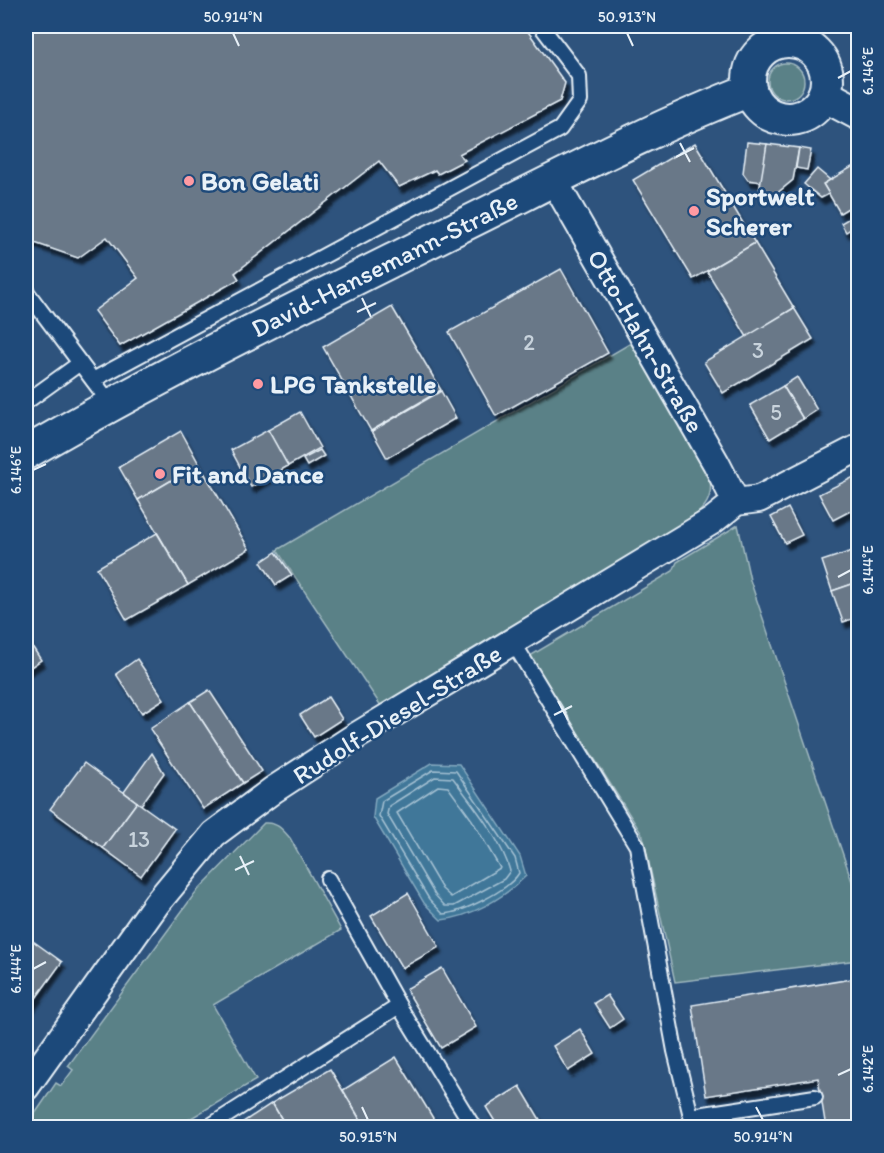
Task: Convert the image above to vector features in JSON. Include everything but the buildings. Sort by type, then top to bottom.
[{"type":"street","points":[[793,33],[814,50],[822,60],[827,83],[824,95],[808,113],[785,119],[763,110],[750,90],[749,77],[758,54],[767,46],[793,33]]},
{"type":"street","name":"David-Hansemann-Straße","points":[[26,453],[102,392],[554,180],[694,111],[750,90]]},
{"type":"street","points":[[824,95],[858,113]]},
{"type":"street","name":"Otto-Hahn-Straße","points":[[554,180],[717,463],[736,502]]},
{"type":"street","name":"Rudolf-Diesel-Straße","points":[[26,1088],[157,903],[214,834],[273,790],[712,521],[736,502],[759,499],[858,448]]},
{"type":"lane","points":[[26,291],[102,392],[560,129],[579,101],[579,76],[541,26]]},
{"type":"lane","points":[[26,402],[80,363]]},
{"type":"lane","points":[[513,642],[637,846],[675,1051],[691,1116],[815,1097]]},
{"type":"lane","points":[[328,879],[399,1006],[474,1128]]},
{"type":"lane","points":[[207,1128],[399,1006]]},
{"type":"green space","points":[[786,63],[799,68],[804,81],[799,94],[786,99],[773,94],[768,81],[773,68]]},
{"type":"green space","points":[[631,343],[710,479],[709,498],[704,507],[691,519],[381,706],[277,550]]},
{"type":"green space","points":[[738,525],[750,580],[858,899],[858,960],[675,982],[643,836],[530,656],[673,571],[677,562]]},
{"type":"green space","points":[[264,823],[276,825],[290,838],[341,930],[213,1005],[256,1080],[176,1127],[26,1127],[56,1083],[61,1086],[73,1070],[68,1066],[196,892]]},
{"type":"water","points":[[432,763],[459,764],[520,856],[526,876],[508,892],[487,905],[464,915],[441,920],[424,903],[373,817],[375,798]]},
{"type":"place","name":"Bon Gelati","points":[[189,181]]},
{"type":"place","name":"Sportwelt Scherer","points":[[694,211]]},
{"type":"place","name":"LPG Tankstelle","points":[[258,384]]},
{"type":"place","name":"Fit and Dance","points":[[160,474]]}]
